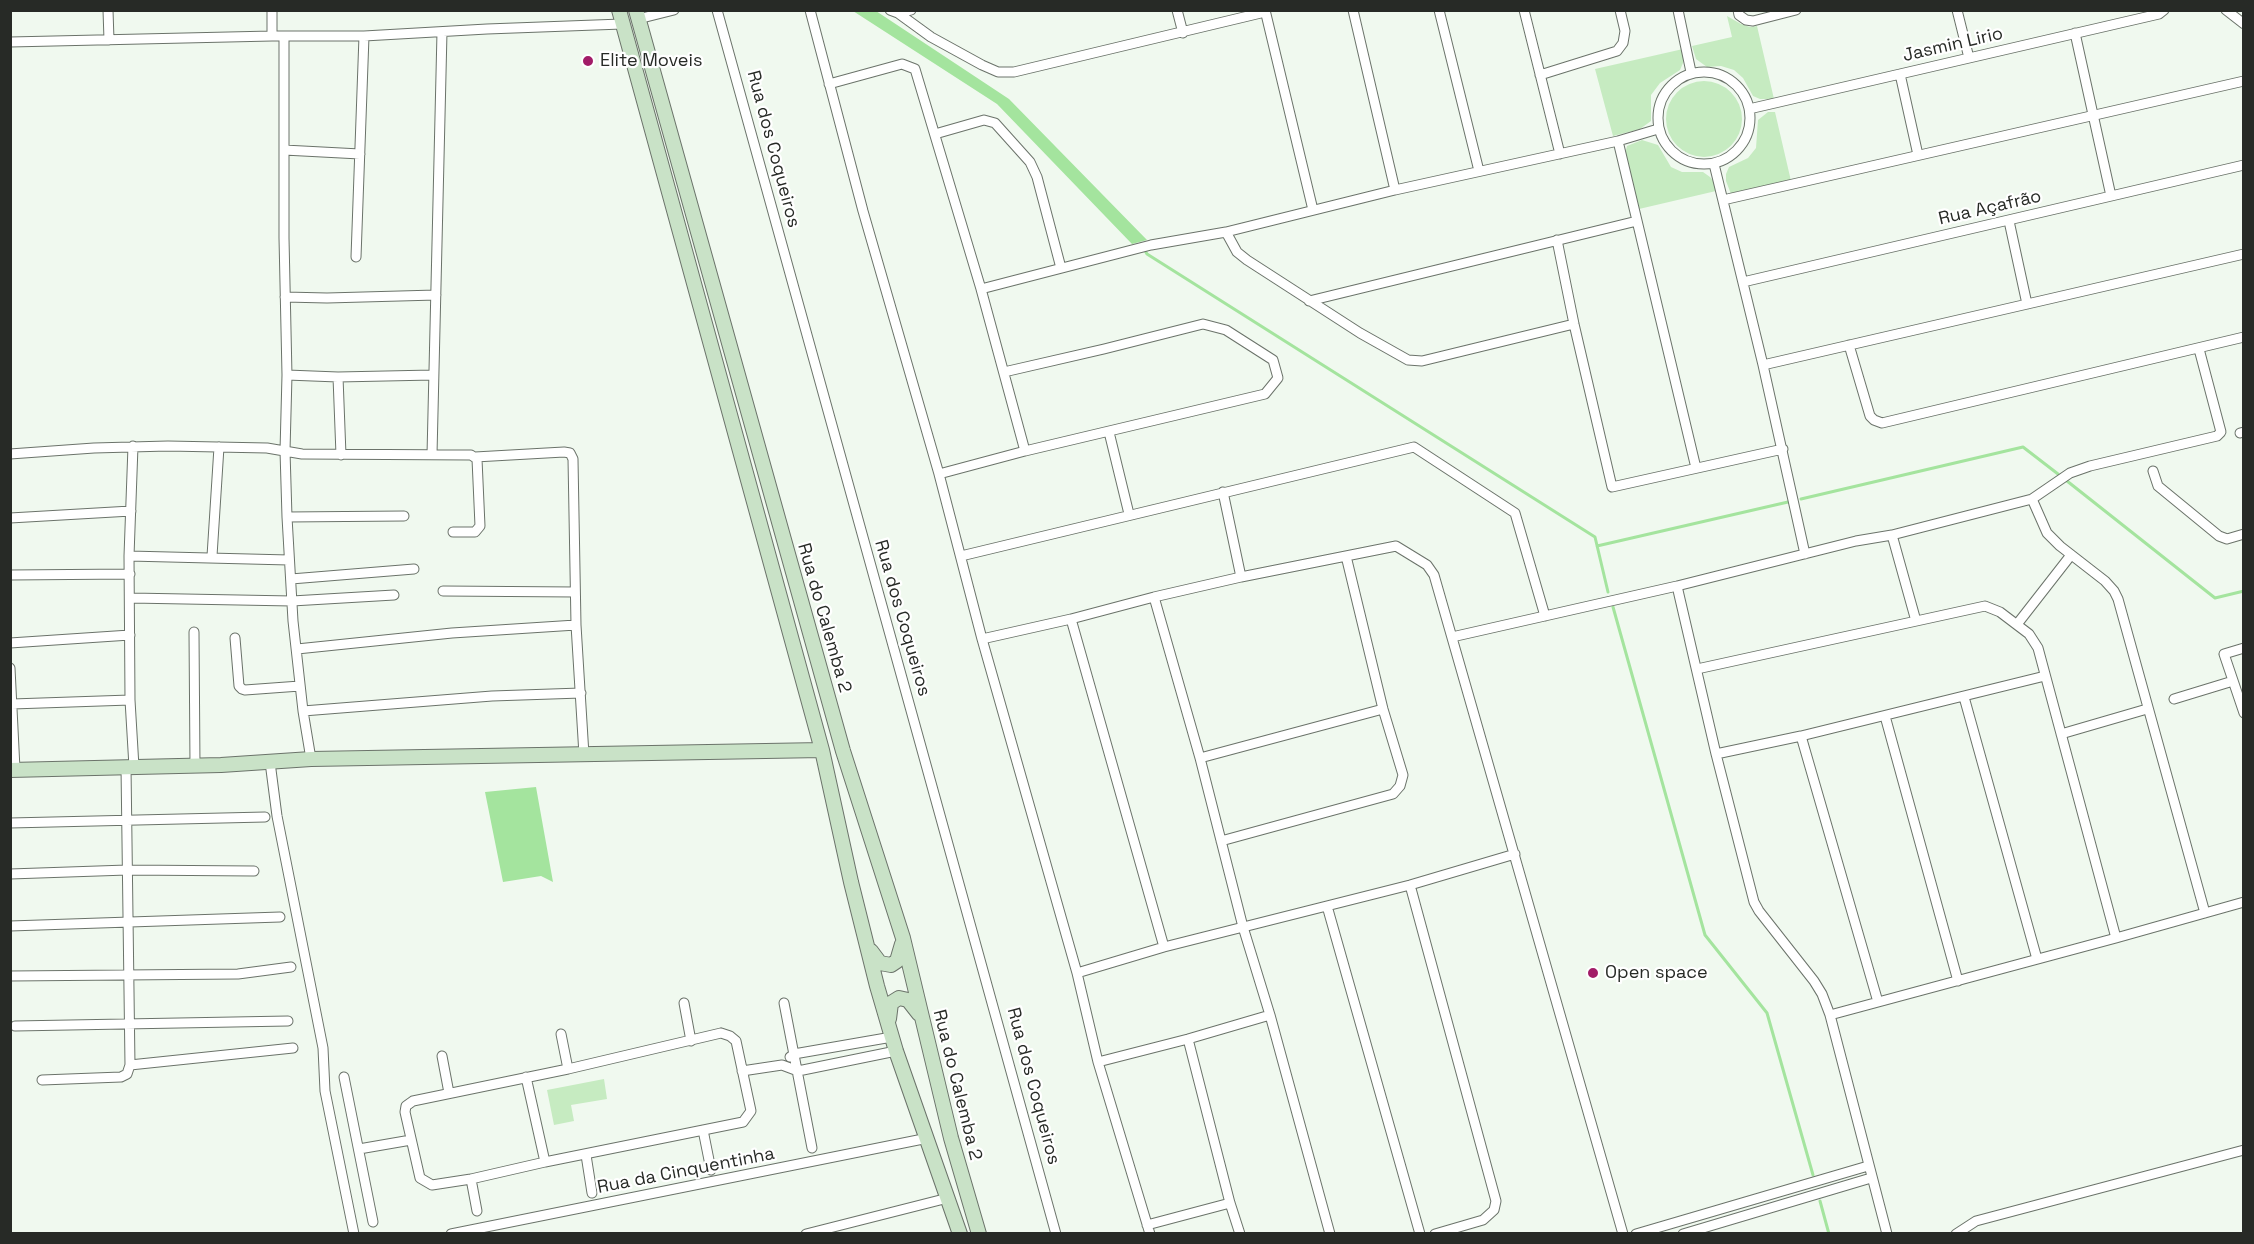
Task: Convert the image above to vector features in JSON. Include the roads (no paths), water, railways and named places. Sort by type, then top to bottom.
[{"type":"main road","name":"Rua do Calemba 2","points":[[637,15],[843,751],[903,938],[951,1138],[979,1233]]},
{"type":"main road","name":"Rua do Calemba 2","points":[[620,17],[822,750],[866,944],[890,1031],[960,1233]]},
{"type":"main road","points":[[13,770],[195,766],[311,759],[822,750]]},
{"type":"main road","points":[[866,944],[880,963],[891,965],[901,954],[903,938]]},
{"type":"main road","points":[[890,1031],[891,1004],[896,999],[908,1000],[921,1018]]},
{"type":"street","points":[[108,10],[109,40]]},
{"type":"street","points":[[272,10],[272,36]]},
{"type":"street","points":[[637,15],[674,10]]},
{"type":"street","name":"Rua dos Coqueiros","points":[[717,10],[1056,1233]]},
{"type":"street","points":[[810,10],[939,474],[982,639],[1077,973],[1098,1062],[1148,1229],[1230,1203]]},
{"type":"street","points":[[894,12],[911,10]]},
{"type":"street","points":[[1177,10],[1183,33]]},
{"type":"street","points":[[1353,10],[1395,190]]},
{"type":"street","points":[[1439,10],[1479,171]]},
{"type":"street","points":[[1524,10],[1560,154]]},
{"type":"street","points":[[1540,75],[1617,51],[1623,43],[1625,31],[1620,10]]},
{"type":"street","points":[[1678,10],[1691,72]]},
{"type":"street","points":[[1738,10],[1739,15],[1746,20],[1753,21],[1796,10]]},
{"type":"street","points":[[1957,10],[1969,58]]},
{"type":"street","name":"Jasmin Lirio","points":[[1749,109],[2160,14],[2164,10]]},
{"type":"street","points":[[2226,10],[2244,24]]},
{"type":"street","points":[[894,12],[932,37],[998,72],[1014,72],[1183,33],[1265,11],[1313,210]]},
{"type":"street","points":[[10,42],[364,36],[487,29],[620,17]]},
{"type":"street","points":[[432,455],[442,32]]},
{"type":"street","points":[[2075,33],[2111,196]]},
{"type":"street","points":[[284,36],[287,517],[300,686],[311,759]]},
{"type":"street","points":[[356,257],[364,36]]},
{"type":"street","points":[[829,84],[902,64],[913,66],[981,290],[1025,451]]},
{"type":"street","points":[[1691,72],[1726,77],[1738,86],[1749,109],[1751,123],[1748,135],[1741,147],[1730,158],[1714,164],[1692,163],[1678,156],[1668,146],[1658,129],[1659,107],[1665,94],[1674,83],[1691,72]]},
{"type":"street","points":[[1900,74],[1918,155]]},
{"type":"street","points":[[1723,200],[2244,81]]},
{"type":"street","points":[[935,134],[984,120],[995,123],[1030,162],[1037,177],[1061,268]]},
{"type":"street","points":[[981,290],[1151,245],[1226,232],[1395,190],[1618,141],[1658,129]]},
{"type":"street","points":[[1618,141],[1696,468]]},
{"type":"street","points":[[284,150],[360,154]]},
{"type":"street","points":[[1714,164],[1783,449],[1805,554]]},
{"type":"street","name":"Rua Açafrão","points":[[1743,282],[2244,165]]},
{"type":"street","points":[[1309,301],[1638,221]]},
{"type":"street","points":[[2009,221],[2027,304]]},
{"type":"street","points":[[1226,232],[1237,252],[1246,260],[1385,349],[1408,360],[1422,361],[1574,324]]},
{"type":"street","points":[[1557,240],[1612,487],[1783,449]]},
{"type":"street","points":[[1763,365],[2244,254]]},
{"type":"street","points":[[285,297],[436,295]]},
{"type":"street","points":[[939,474],[1025,451],[1265,394],[1278,378],[1273,360],[1226,330],[1203,324],[1104,350],[1004,372]]},
{"type":"street","points":[[1849,345],[1870,416],[1882,423],[2244,337]]},
{"type":"street","points":[[1452,637],[1677,586],[1856,541],[1892,535],[2032,499],[2052,483],[2090,466],[2220,435],[2199,349]]},
{"type":"street","points":[[287,375],[338,377],[433,375]]},
{"type":"street","points":[[338,377],[341,455]]},
{"type":"street","points":[[1109,432],[1129,514]]},
{"type":"street","points":[[42,1080],[121,1077],[127,1074],[130,1065],[127,820],[130,767],[131,597],[129,556],[133,446]]},
{"type":"street","points":[[10,454],[133,446],[267,448],[302,454],[341,455],[475,457],[570,453],[573,459],[576,625],[584,755]]},
{"type":"street","points":[[212,556],[219,447]]},
{"type":"street","points":[[961,556],[1414,447],[1515,513],[1545,616]]},
{"type":"street","points":[[453,532],[479,530],[477,459],[475,457]]},
{"type":"street","points":[[2153,471],[2158,486],[2219,536],[2227,539],[2244,534]]},
{"type":"street","points":[[1223,492],[1241,577]]},
{"type":"street","points":[[2032,499],[2047,533],[2114,591],[2205,913]]},
{"type":"street","points":[[10,518],[131,512]]},
{"type":"street","points":[[287,517],[404,516]]},
{"type":"street","points":[[1892,535],[1916,621]]},
{"type":"street","points":[[982,639],[1241,577],[1396,546],[1427,565],[1434,575],[1623,1233]]},
{"type":"street","points":[[2018,623],[2071,555]]},
{"type":"street","points":[[129,556],[212,556],[289,560]]},
{"type":"street","points":[[1221,841],[1398,791],[1403,775],[1383,709],[1346,556]]},
{"type":"street","points":[[291,579],[414,569]]},
{"type":"street","points":[[10,575],[130,574]]},
{"type":"street","points":[[1677,586],[1716,754],[1754,902],[1758,911],[1814,981],[1830,1015],[1871,1179],[1887,1233]]},
{"type":"street","points":[[443,591],[575,592]]},
{"type":"street","points":[[131,597],[292,601],[394,595]]},
{"type":"street","points":[[1154,597],[1200,758],[1243,927],[1270,1015],[1330,1233]]},
{"type":"street","points":[[1697,669],[1985,606],[2018,623],[2029,633],[2038,648],[2116,938]]},
{"type":"street","points":[[1071,619],[1164,947]]},
{"type":"street","points":[[297,649],[452,633],[576,625]]},
{"type":"street","points":[[194,632],[195,766]]},
{"type":"street","points":[[10,643],[130,635]]},
{"type":"street","points":[[236,638],[239,686],[242,689],[300,686]]},
{"type":"street","points":[[2244,648],[2224,654],[2244,713]]},
{"type":"street","points":[[10,668],[13,770]]},
{"type":"street","points":[[1716,754],[1801,736],[2045,676]]},
{"type":"street","points":[[2174,699],[2233,681]]},
{"type":"street","points":[[303,711],[492,696],[581,693]]},
{"type":"street","points":[[1964,697],[2037,959]]},
{"type":"street","points":[[12,704],[130,700]]},
{"type":"street","points":[[1200,758],[1383,709]]},
{"type":"street","points":[[2061,734],[2147,709]]},
{"type":"street","points":[[1885,716],[1958,981]]},
{"type":"street","points":[[1801,736],[1878,1002]]},
{"type":"street","points":[[270,762],[277,816],[323,1048],[325,1091],[354,1233]]},
{"type":"street","points":[[10,823],[265,817]]},
{"type":"street","points":[[1077,973],[1164,947],[1410,885],[1515,854]]},
{"type":"street","points":[[10,873],[127,870],[254,871]]},
{"type":"street","points":[[1410,885],[1496,1201],[1494,1210],[1483,1220],[1435,1233]]},
{"type":"street","points":[[1830,1015],[2244,902]]},
{"type":"street","points":[[1327,906],[1420,1233]]},
{"type":"street","points":[[10,926],[280,917]]},
{"type":"street","points":[[10,975],[238,974],[291,967]]},
{"type":"street","points":[[684,1003],[691,1041]]},
{"type":"street","points":[[784,1003],[812,1148]]},
{"type":"street","points":[[1098,1062],[1270,1015]]},
{"type":"street","points":[[15,1026],[288,1021]]},
{"type":"street","points":[[782,1065],[794,1054],[890,1031]]},
{"type":"street","points":[[561,1034],[568,1069]]},
{"type":"street","points":[[721,1034],[730,1036],[736,1041],[751,1111],[743,1122],[471,1179],[432,1185],[420,1178],[405,1112],[406,1106],[413,1101],[691,1041],[721,1034]]},
{"type":"street","points":[[1188,1039],[1230,1203],[1240,1233]]},
{"type":"street","points":[[130,1065],[293,1048]]},
{"type":"street","points":[[742,1071],[782,1065],[798,1071],[896,1051]]},
{"type":"street","points":[[442,1056],[450,1093]]},
{"type":"street","points":[[344,1077],[373,1222]]},
{"type":"street","points":[[526,1077],[545,1162]]},
{"type":"street","points":[[704,1130],[711,1170]]},
{"type":"street","name":"Rua da Cinquentinha","points":[[451,1233],[928,1138]]},
{"type":"street","points":[[359,1149],[411,1140]]},
{"type":"street","points":[[1956,1233],[1976,1221],[2244,1150]]},
{"type":"street","points":[[586,1155],[592,1193]]},
{"type":"street","points":[[1636,1233],[1809,1185],[1868,1166]]},
{"type":"street","points":[[471,1179],[477,1211]]},
{"type":"street","points":[[1683,1233],[1871,1179]]},
{"type":"street","points":[[806,1233],[948,1198]]},
{"type":"waterway","points":[[1143,247],[1147,254],[1595,537],[1608,592]]},
{"type":"waterway","points":[[1801,499],[2023,447],[2058,474]]},
{"type":"waterway","points":[[2067,481],[2215,598],[2244,591]]},
{"type":"waterway","points":[[1597,546],[1788,502]]},
{"type":"waterway","points":[[1613,607],[1705,935],[1767,1013],[1813,1175]]},
{"type":"waterway","points":[[1820,1201],[1829,1234]]},
{"type":"place","name":"Elite Moveis","points":[[588,61]]},
{"type":"place","name":"Open space","points":[[1593,973]]}]
